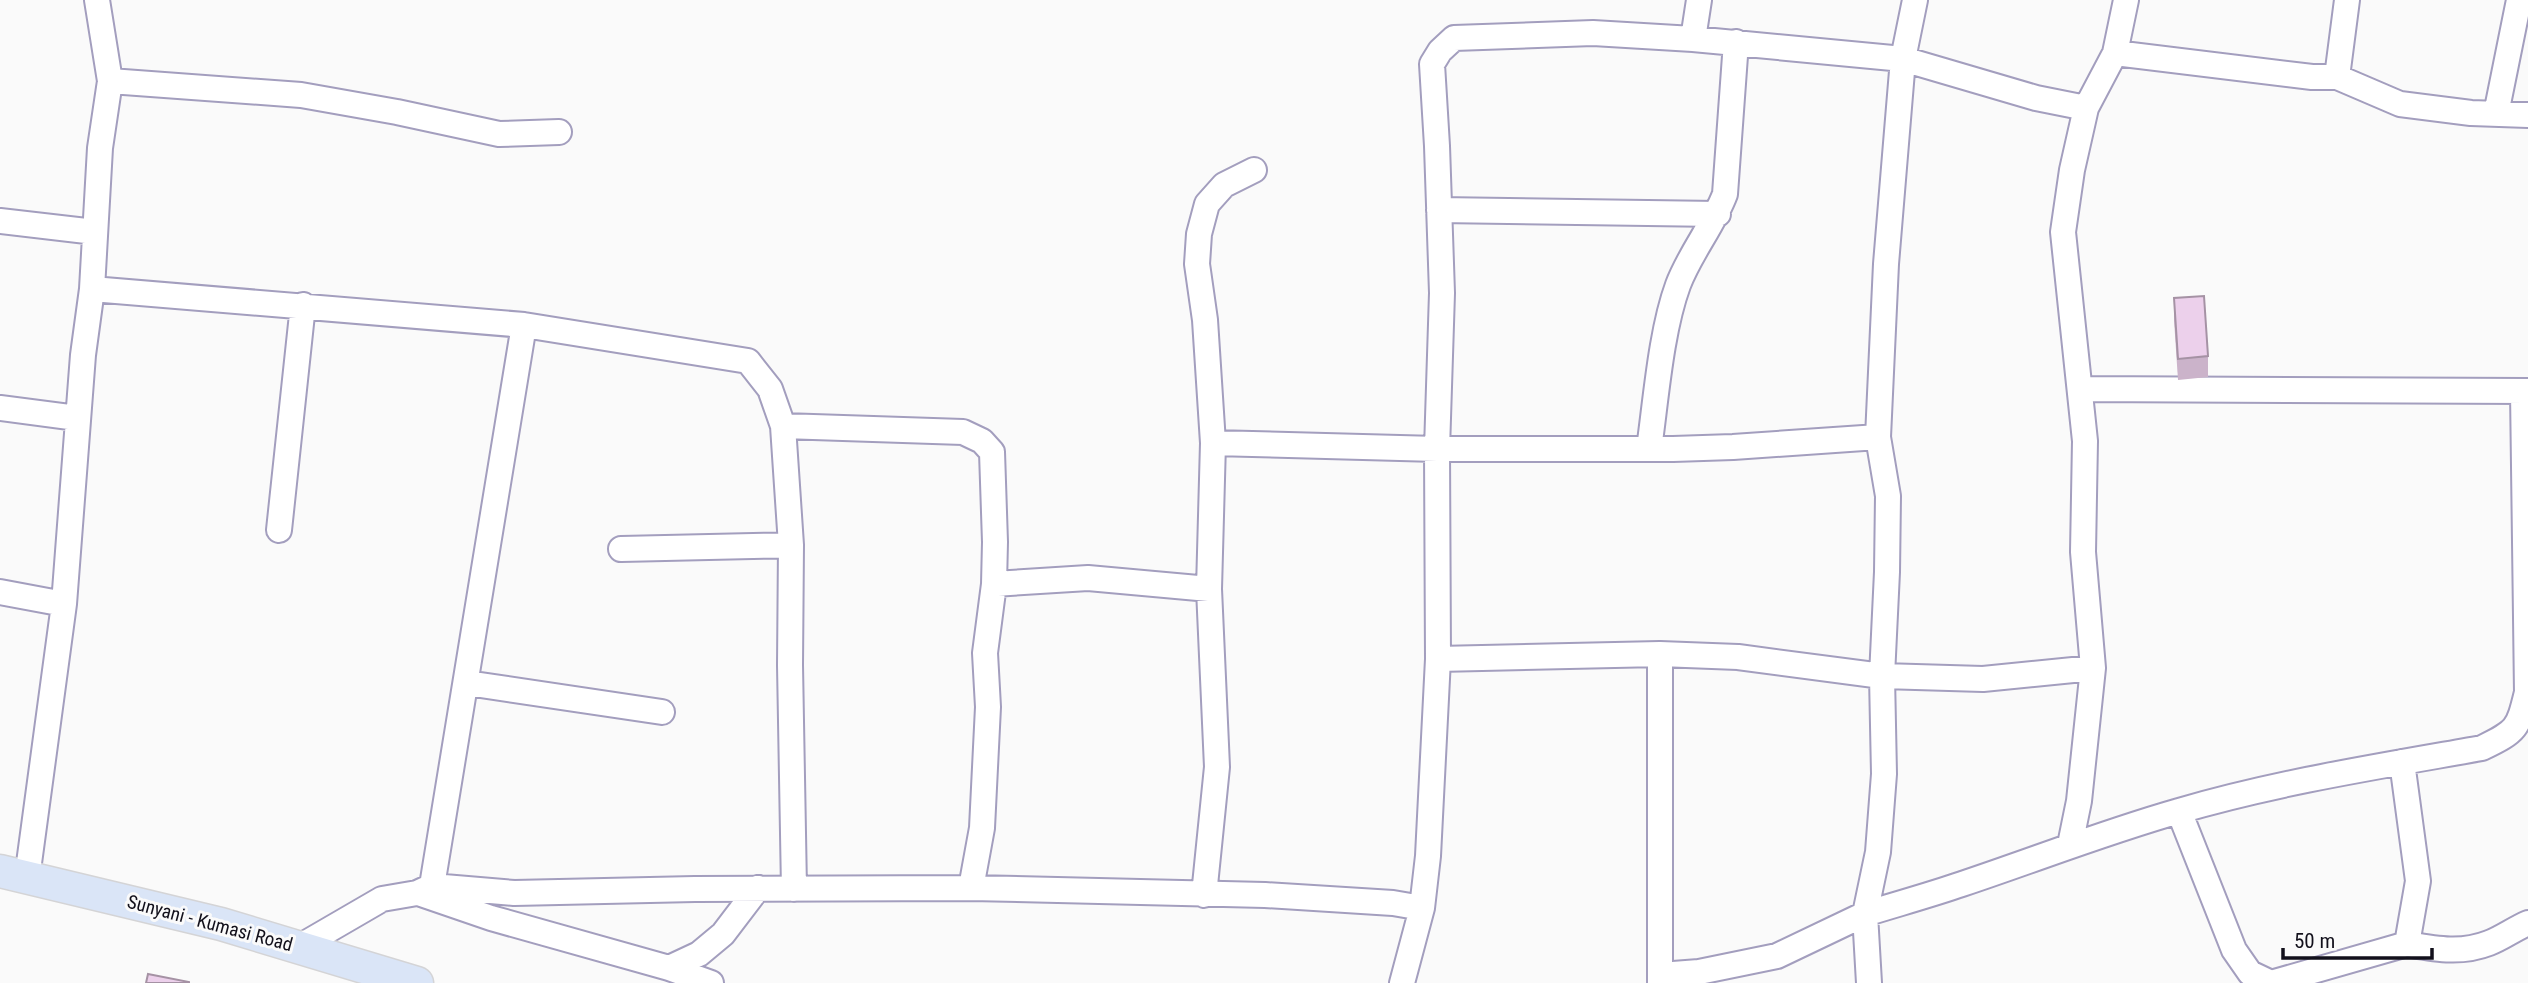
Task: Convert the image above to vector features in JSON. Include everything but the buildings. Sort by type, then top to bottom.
[{"type":"main road","name":"Sunyani - Kumasi Road","points":[[13,875],[221,924],[301,946],[415,983]]},
{"type":"street","points":[[13,875],[64,604],[77,418],[92,289],[100,148],[110,81],[97,0]]},
{"type":"street","points":[[1693,39],[1699,0]]},
{"type":"street","points":[[1869,983],[1865,914],[1878,852],[1884,774],[1882,676],[1888,496],[1878,436],[1886,264],[1903,59],[1914,0]]},
{"type":"street","points":[[2070,845],[2079,801],[2093,668],[2083,552],[2085,441],[2063,232],[2072,170],[2086,108],[2115,53],[2126,0]]},
{"type":"street","points":[[2337,76],[2347,0]]},
{"type":"street","points":[[2496,114],[2519,0]]},
{"type":"street","points":[[1402,983],[1422,908],[1428,856],[1438,659],[1437,449],[1442,293],[1432,64],[1440,51],[1454,38],[1593,33],[1736,42],[1903,59],[2036,98],[2086,108]]},
{"type":"street","points":[[1648,449],[1668,324],[1678,285],[1718,214],[1726,194],[1736,42]]},
{"type":"street","points":[[2115,53],[2312,77],[2337,76],[2400,104],[2471,113],[2528,116]]},
{"type":"street","points":[[110,81],[301,95],[499,134],[559,132]]},
{"type":"street","points":[[1203,895],[1217,767],[1209,589],[1213,443],[1205,320],[1197,264],[1199,234],[1207,204],[1224,185],[1254,170]]},
{"type":"street","points":[[1439,210],[1718,214]]},
{"type":"street","points":[[0,221],[95,232]]},
{"type":"street","points":[[92,289],[524,325],[748,361],[769,389],[783,426],[791,545],[794,889]]},
{"type":"street","points":[[279,530],[303,305]]},
{"type":"street","points":[[425,890],[467,683],[524,325]]},
{"type":"street","points":[[1660,654],[1660,979],[1777,956],[1865,914],[2179,811],[2231,797],[2482,748],[2500,739],[2519,724],[2527,692],[2525,391],[2081,389]]},
{"type":"street","points":[[0,408],[77,418]]},
{"type":"street","points":[[783,426],[963,432],[982,441],[992,452],[994,583],[985,653],[988,707],[982,828],[971,888]]},
{"type":"street","points":[[1213,443],[1437,449],[1648,449],[1733,447],[1878,436]]},
{"type":"street","points":[[621,549],[791,545]]},
{"type":"street","points":[[994,583],[1088,578],[1209,589]]},
{"type":"street","points":[[0,592],[64,604]]},
{"type":"street","points":[[1438,659],[1660,654],[1738,657],[1882,676],[1983,679],[2093,668]]},
{"type":"street","points":[[467,683],[662,712]]},
{"type":"street","points":[[2402,762],[2418,881],[2407,944]]},
{"type":"street","points":[[2179,811],[2234,950],[2250,973],[2271,983],[2407,944],[2449,951],[2470,950],[2492,943],[2528,923]]},
{"type":"street","points":[[301,946],[382,899],[425,890],[514,893],[758,888],[971,888],[1265,895],[1392,903],[1422,908]]},
{"type":"street","points":[[669,968],[699,954],[723,934],[758,888]]},
{"type":"street","points":[[425,890],[491,918],[669,968],[711,983]]}]
